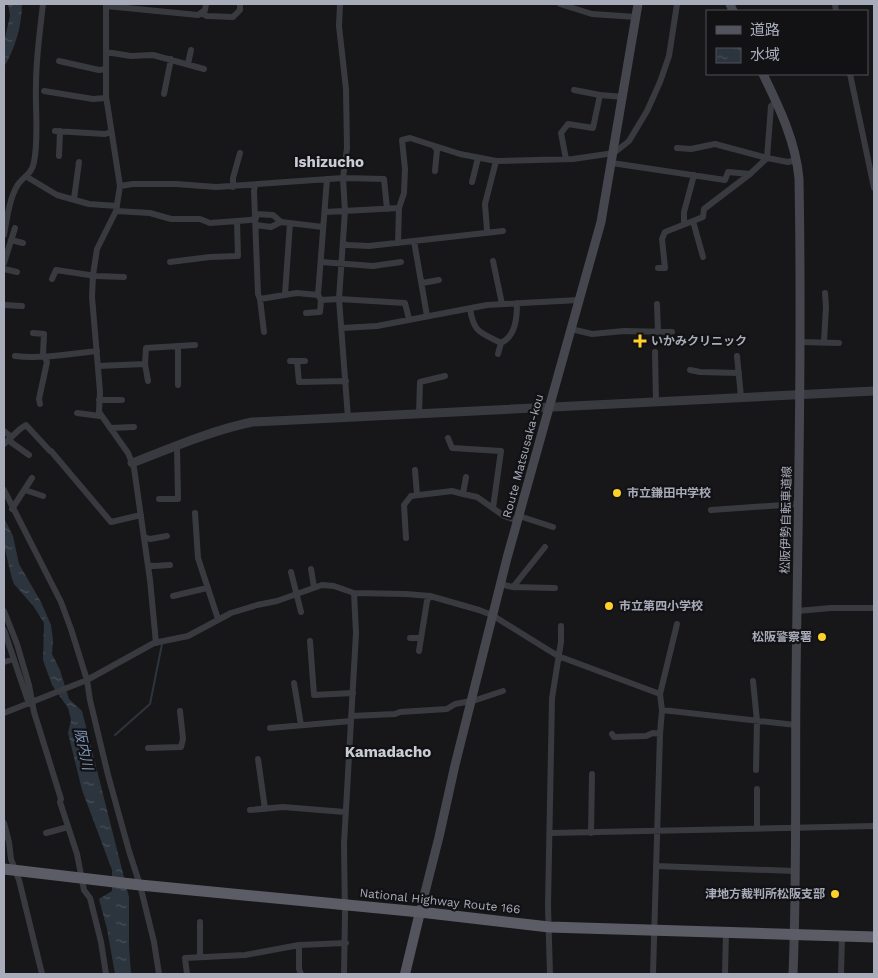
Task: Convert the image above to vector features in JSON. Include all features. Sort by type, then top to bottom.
[{"type":"highway","name":"National Highway Route 166","points":[[9,869],[549,927],[874,937]]},
{"type":"main road","name":"Route Matsusaka-kou","points":[[420,912],[440,837],[455,765],[500,584],[601,222],[638,4]]},
{"type":"main road","name":"松阪伊勢自転車道線","points":[[762,75],[791,139],[799,179],[800,395],[796,828],[792,974]]},
{"type":"main road","points":[[405,974],[420,912]]},
{"type":"street","points":[[4,234],[12,198],[18,184],[27,177],[34,164],[36,149],[36,71],[43,4]]},
{"type":"street","points":[[160,642],[137,481],[128,453],[99,412],[100,400],[92,275],[97,249],[116,208],[120,186],[106,98],[106,5],[198,15],[206,10],[206,4]]},
{"type":"street","points":[[201,13],[207,16],[233,17],[240,10],[240,4]]},
{"type":"street","points":[[340,4],[339,26],[346,89],[347,148],[343,178],[345,211],[339,299],[348,418]]},
{"type":"street","points":[[560,4],[592,14],[636,16]]},
{"type":"street","points":[[398,243],[399,208],[404,193],[405,169],[402,140],[410,138],[478,158],[496,161],[566,159],[614,153],[629,141],[647,111],[660,82],[669,56],[677,4]]},
{"type":"street","points":[[188,64],[191,50]]},
{"type":"street","points":[[106,52],[131,56],[153,55],[204,69]]},
{"type":"street","points":[[164,94],[171,59]]},
{"type":"street","points":[[60,61],[100,70],[106,69]]},
{"type":"street","points":[[850,75],[874,188]]},
{"type":"street","points":[[574,90],[623,97]]},
{"type":"street","points":[[44,91],[93,99],[106,98]]},
{"type":"street","points":[[566,159],[561,133],[568,124],[593,128],[600,95]]},
{"type":"street","points":[[658,268],[666,268],[662,239],[665,232],[703,217],[704,209],[750,174],[767,158],[770,106],[776,102]]},
{"type":"street","points":[[58,156],[58,131],[105,134],[111,132]]},
{"type":"street","points":[[677,148],[691,149],[715,144],[767,158],[788,162],[796,160]]},
{"type":"street","points":[[434,146],[436,150],[435,171]]},
{"type":"street","points":[[233,186],[240,153]]},
{"type":"street","points":[[472,182],[478,158]]},
{"type":"street","points":[[487,230],[485,204],[496,161]]},
{"type":"street","points":[[74,199],[79,162]]},
{"type":"street","points":[[612,163],[725,180],[728,172],[750,174]]},
{"type":"street","points":[[684,224],[684,212],[694,175]]},
{"type":"street","points":[[27,177],[57,195],[88,204],[150,213],[171,219],[200,219],[210,223],[256,219],[272,215],[281,222],[323,227]]},
{"type":"street","points":[[120,186],[133,184],[176,184],[216,187],[343,178],[384,179],[387,209]]},
{"type":"street","points":[[306,313],[320,312],[321,262],[327,179]]},
{"type":"street","points":[[255,185],[258,294],[264,332]]},
{"type":"street","points":[[325,212],[399,208]]},
{"type":"street","points":[[256,219],[271,227],[281,222]]},
{"type":"street","points":[[170,262],[238,256],[237,221]]},
{"type":"street","points":[[693,221],[704,257]]},
{"type":"street","points":[[284,294],[290,223]]},
{"type":"street","points":[[4,263],[6,246],[11,240],[15,228]]},
{"type":"street","points":[[343,244],[363,246],[414,242],[503,231]]},
{"type":"street","points":[[11,240],[23,243]]},
{"type":"street","points":[[414,242],[427,316]]},
{"type":"street","points":[[493,261],[502,304]]},
{"type":"street","points":[[321,262],[373,266],[401,262]]},
{"type":"street","points":[[4,269],[18,272]]},
{"type":"street","points":[[52,279],[56,270],[92,275],[124,276]]},
{"type":"street","points":[[422,283],[438,280]]},
{"type":"street","points":[[260,300],[297,293],[320,298],[405,303],[408,319]]},
{"type":"street","points":[[824,342],[825,293]]},
{"type":"street","points":[[342,328],[377,326],[470,308],[502,304],[579,300]]},
{"type":"street","points":[[498,354],[501,343],[509,337],[518,320],[517,303]]},
{"type":"street","points":[[657,304],[658,332]]},
{"type":"street","points":[[4,305],[22,306]]},
{"type":"street","points":[[470,308],[473,323],[478,331],[501,343]]},
{"type":"street","points":[[571,329],[592,334],[624,331],[672,332]]},
{"type":"street","points":[[33,333],[44,334],[44,354],[46,357],[44,381],[39,399],[40,404]]},
{"type":"street","points":[[800,342],[839,343]]},
{"type":"street","points":[[148,381],[145,364],[146,348],[195,345]]},
{"type":"street","points":[[178,346],[178,385]]},
{"type":"street","points":[[15,356],[27,358],[46,357],[97,351]]},
{"type":"street","points":[[655,352],[656,402]]},
{"type":"street","points":[[737,356],[741,397]]},
{"type":"street","points":[[290,361],[306,361]]},
{"type":"street","points":[[297,361],[298,382],[346,381]]},
{"type":"street","points":[[98,366],[145,364]]},
{"type":"street","points":[[690,370],[739,373]]},
{"type":"street","points":[[419,414],[420,382],[445,376]]},
{"type":"street","points":[[132,463],[227,428],[252,422],[874,391]]},
{"type":"street","points":[[100,400],[122,400]]},
{"type":"street","points":[[77,413],[100,416]]},
{"type":"street","points":[[8,441],[26,425],[30,427],[112,522],[141,515]]},
{"type":"street","points":[[110,428],[134,427]]},
{"type":"street","points":[[4,431],[8,441],[29,455]]},
{"type":"street","points":[[448,438],[452,448],[501,451],[492,508]]},
{"type":"street","points":[[159,499],[178,500],[177,446]]},
{"type":"street","points":[[415,470],[417,495]]},
{"type":"street","points":[[463,494],[466,477]]},
{"type":"street","points":[[12,509],[32,478]]},
{"type":"street","points":[[4,490],[61,602],[85,680],[108,775],[154,942],[159,974]]},
{"type":"street","points":[[25,490],[43,496]]},
{"type":"street","points":[[406,538],[404,505],[411,496],[452,491],[477,498],[504,516],[554,527]]},
{"type":"street","points":[[711,510],[798,504]]},
{"type":"street","points":[[195,513],[198,558],[218,619]]},
{"type":"street","points":[[144,537],[167,536]]},
{"type":"street","points":[[513,587],[544,547]]},
{"type":"street","points":[[148,565],[170,564]]},
{"type":"street","points":[[311,569],[314,587]]},
{"type":"street","points":[[291,572],[301,612]]},
{"type":"street","points":[[500,584],[513,587],[555,588]]},
{"type":"street","points":[[4,713],[85,680],[160,642],[196,633],[218,619],[243,609],[270,603],[314,587],[334,586],[354,593],[430,596],[479,610],[492,615],[558,656],[660,694]]},
{"type":"street","points":[[173,596],[207,588]]},
{"type":"street","points":[[344,974],[346,943],[344,868],[356,633],[354,593]]},
{"type":"street","points":[[419,651],[427,601],[430,596]]},
{"type":"street","points":[[797,611],[831,608],[874,608]]},
{"type":"street","points":[[4,611],[17,644],[31,702],[77,854],[84,890],[90,898],[101,942],[106,974]]},
{"type":"street","points":[[653,974],[662,710],[660,694],[677,624]]},
{"type":"street","points":[[550,974],[552,698],[561,626]]},
{"type":"street","points":[[4,630],[31,702]]},
{"type":"street","points":[[410,638],[421,638]]},
{"type":"street","points":[[310,641],[314,695],[353,693]]},
{"type":"street","points":[[4,662],[14,659]]},
{"type":"street","points":[[752,681],[756,720],[756,770]]},
{"type":"street","points":[[294,683],[300,725]]},
{"type":"street","points":[[270,728],[400,712],[447,709],[455,704],[503,692]]},
{"type":"street","points":[[662,710],[796,725]]},
{"type":"street","points":[[148,748],[181,747],[180,711]]},
{"type":"street","points":[[612,734],[614,737],[660,734]]},
{"type":"street","points":[[258,759],[264,809]]},
{"type":"street","points":[[591,833],[592,774]]},
{"type":"street","points":[[757,788],[757,828]]},
{"type":"street","points":[[250,810],[283,807],[346,812]]},
{"type":"street","points":[[4,823],[9,869],[18,880],[42,974]]},
{"type":"street","points":[[551,833],[874,826]]},
{"type":"street","points":[[46,833],[68,827]]},
{"type":"street","points":[[656,866],[795,871]]},
{"type":"street","points":[[200,922],[200,957]]},
{"type":"street","points":[[725,974],[726,932]]},
{"type":"street","points":[[840,974],[842,936]]},
{"type":"street","points":[[187,974],[185,958],[245,955],[300,945],[346,943]]},
{"type":"street","points":[[300,945],[299,969],[301,974]]},
{"type":"water","points":[[8,4],[22,4],[22,12],[17,37],[4,67],[4,42],[10,16]]},
{"type":"water","name":"阪内川","points":[[4,518],[13,536],[19,564],[41,602],[51,625],[52,654],[60,670],[69,699],[82,711],[129,897],[131,974],[115,974],[107,929],[99,899],[112,891],[112,870],[82,790],[68,733],[71,720],[68,708],[52,685],[43,660],[44,623],[12,579],[4,545]]},
{"type":"waterway","points":[[115,735],[150,704],[162,644]]},
{"type":"place","name":"いかみクリニック","points":[[640,341]]},
{"type":"place","name":"市立鎌田中学校","points":[[617,493]]},
{"type":"place","name":"市立第四小学校","points":[[609,606]]},
{"type":"place","name":"松阪警察署","points":[[822,637]]},
{"type":"place","name":"津地方裁判所松阪支部","points":[[835,894]]},
{"type":"district","name":"Ishizucho","points":[[329,162]]},
{"type":"district","name":"Kamadacho","points":[[388,752]]}]
